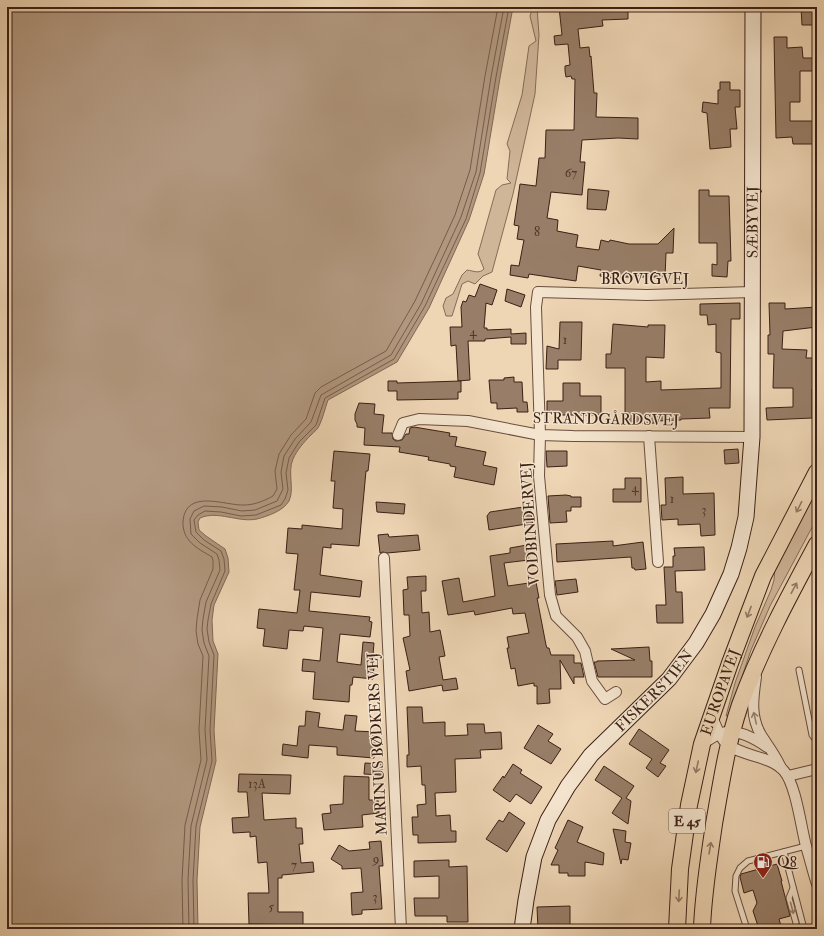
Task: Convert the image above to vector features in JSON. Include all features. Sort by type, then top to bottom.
[{"type":"main road","name":"EUROPAVEJ","points":[[677,929],[680,869],[689,805],[702,744],[749,611],[764,576],[817,472]]},
{"type":"main road","name":"EUROPAVEJ","points":[[702,929],[707,871],[727,737],[759,661],[817,544]]},
{"type":"street","name":"SÆBYVEJ","points":[[752,436],[753,7]]},
{"type":"street","name":"BROVIGVEJ","points":[[538,292],[644,295],[752,292]]},
{"type":"street","name":"VODBINDERVEJ","points":[[538,292],[536,307],[540,435],[539,476],[550,595],[556,616],[577,637],[585,651],[592,681],[605,699],[616,692]]},
{"type":"street","name":"STRANDGÅRDSVEJ","points":[[398,435],[403,423],[419,419],[468,421],[540,435],[752,436]]},
{"type":"street","points":[[649,436],[658,562]]},
{"type":"street","name":"FISKERSTIEN","points":[[522,929],[534,857],[548,820],[568,786],[591,755],[669,679],[696,643],[713,614],[731,574],[746,517],[752,436]]},
{"type":"street","name":"MARINUS BØDKERS VEJ","points":[[384,558],[401,929]]},
{"type":"street","points":[[759,661],[754,689],[753,715],[759,730],[784,772],[795,797],[806,846],[817,884]]},
{"type":"street","points":[[712,717],[727,737],[784,772],[817,769]]},
{"type":"street","points":[[702,744],[727,737],[752,738],[773,752]]},
{"type":"lane","points":[[799,670],[812,735],[817,742]]},
{"type":"lane","points":[[747,929],[735,891],[736,876],[740,868],[748,861],[806,846]]},
{"type":"lane","points":[[784,852],[804,929]]},
{"type":"lane","points":[[793,887],[789,898],[796,923],[796,929]]},
{"type":"shaded area","points":[[533,7],[537,7],[539,35],[535,94],[513,194],[492,272],[483,276],[475,284],[468,281],[462,284],[452,316],[446,316],[443,306],[446,298],[453,294],[462,275],[467,270],[478,272],[484,269],[478,254],[496,190],[502,185],[511,183],[507,179],[510,151],[507,144],[522,95],[529,46],[536,41],[530,16]]},
{"type":"shaded area","points":[[817,486],[817,518],[770,606],[751,650],[729,715],[726,716],[735,683],[755,627],[771,590],[774,580],[775,567]]},
{"type":"water","points":[[7,7],[513,7],[484,174],[469,220],[429,308],[397,362],[328,400],[322,420],[318,427],[301,446],[293,459],[291,464],[291,496],[283,508],[270,515],[257,519],[250,520],[214,515],[200,518],[198,522],[199,530],[225,549],[228,558],[229,572],[214,605],[212,620],[213,641],[218,654],[214,730],[216,761],[200,827],[197,880],[198,929],[7,929]]},
{"type":"building","points":[[559,7],[587,7],[587,9],[628,7],[628,19],[602,20],[603,26],[578,29],[580,48],[589,47],[590,57],[591,56],[594,93],[597,93],[596,117],[638,118],[638,139],[618,138],[582,140],[580,162],[585,162],[582,195],[551,192],[547,218],[558,220],[557,231],[578,235],[576,247],[599,250],[601,240],[609,242],[610,240],[629,244],[658,244],[674,228],[673,253],[666,253],[665,277],[618,277],[618,279],[600,276],[601,270],[578,266],[576,281],[529,274],[528,278],[510,275],[511,265],[519,266],[524,240],[517,239],[519,226],[514,225],[520,184],[536,186],[539,158],[545,158],[546,130],[574,130],[575,79],[572,79],[571,76],[566,77],[565,71],[565,66],[570,65],[568,44],[555,45],[554,36],[562,35]]},
{"type":"building","points":[[801,7],[817,7],[817,25],[802,25]]},
{"type":"building","points":[[774,37],[787,37],[787,48],[802,47],[803,58],[817,58],[817,71],[800,71],[800,102],[790,102],[790,121],[817,121],[817,137],[813,137],[813,144],[793,144],[792,137],[776,138]]},
{"type":"building","points":[[720,82],[730,82],[730,90],[740,90],[740,107],[735,107],[737,129],[730,129],[731,147],[710,149],[707,113],[702,112],[703,102],[718,104],[718,90],[720,90]]},
{"type":"building","points":[[588,189],[609,191],[606,210],[587,209]]},
{"type":"building","points":[[699,190],[709,190],[709,196],[729,196],[731,261],[728,261],[727,277],[712,276],[712,264],[717,265],[717,243],[699,243]]},
{"type":"building","points":[[480,284],[497,290],[492,305],[486,303],[484,328],[487,328],[487,330],[511,329],[511,334],[526,333],[526,344],[511,344],[511,337],[485,339],[485,341],[468,341],[470,380],[458,381],[456,345],[451,346],[450,327],[462,327],[461,307],[463,301],[466,302],[469,295],[475,297]]},
{"type":"building","points":[[507,289],[525,295],[521,307],[505,301]]},
{"type":"building","points":[[740,303],[740,319],[731,319],[730,408],[709,408],[710,418],[625,424],[625,368],[606,368],[606,354],[611,354],[613,324],[648,327],[648,325],[665,325],[664,358],[646,357],[646,382],[661,381],[661,390],[721,388],[721,353],[716,352],[716,324],[708,325],[707,315],[700,315],[700,304]]},
{"type":"building","points":[[769,303],[785,303],[785,309],[817,307],[817,327],[783,331],[782,349],[807,350],[806,358],[817,358],[817,389],[812,389],[812,418],[767,420],[766,408],[793,407],[793,388],[773,388],[774,354],[768,354],[768,335],[770,335]]},
{"type":"building","points":[[560,322],[582,322],[581,360],[558,360],[558,369],[546,369],[547,346],[559,349]]},
{"type":"building","points":[[514,377],[514,382],[522,382],[523,402],[527,402],[528,412],[517,412],[517,408],[497,409],[497,403],[491,403],[489,380],[504,380],[504,378]]},
{"type":"building","points":[[388,381],[397,381],[397,383],[461,381],[461,392],[458,392],[458,399],[397,400],[397,391],[388,391]]},
{"type":"building","points":[[563,383],[580,383],[580,396],[601,396],[601,415],[555,415],[555,413],[547,413],[547,401],[563,401]]},
{"type":"building","points":[[359,403],[375,404],[374,414],[384,415],[382,433],[392,433],[393,439],[396,441],[402,440],[406,434],[409,434],[410,428],[414,427],[450,433],[449,436],[457,437],[455,446],[486,452],[483,465],[497,468],[494,485],[454,477],[456,467],[450,466],[450,464],[428,460],[429,457],[399,452],[400,447],[364,445],[365,428],[357,427],[355,420],[355,414]]},
{"type":"building","points":[[738,449],[739,463],[725,464],[724,450]]},
{"type":"building","points":[[334,451],[370,454],[368,471],[366,471],[359,546],[331,544],[331,548],[323,547],[320,575],[362,581],[360,597],[311,592],[309,611],[370,617],[369,621],[372,622],[370,637],[340,634],[337,662],[361,665],[363,642],[374,643],[372,666],[374,666],[373,679],[353,677],[352,685],[350,685],[349,702],[313,699],[315,672],[302,671],[303,659],[320,661],[323,628],[304,626],[303,631],[289,630],[287,649],[263,646],[265,629],[257,628],[259,609],[297,613],[300,590],[294,590],[298,554],[286,553],[288,528],[302,529],[302,525],[342,529],[343,509],[333,508],[335,481],[331,481]]},
{"type":"building","points":[[546,451],[567,451],[567,466],[547,467]]},
{"type":"building","points":[[683,477],[683,494],[714,493],[715,535],[701,536],[700,524],[678,525],[678,519],[662,520],[661,505],[666,505],[665,478]]},
{"type":"building","points":[[625,478],[641,478],[641,502],[613,502],[613,489],[625,489]]},
{"type":"building","points":[[566,495],[571,497],[581,497],[581,507],[571,507],[571,511],[566,511],[567,522],[550,523],[548,496]]},
{"type":"building","points":[[376,502],[405,504],[404,514],[377,512]]},
{"type":"building","points":[[530,506],[533,523],[489,530],[487,516],[490,512]]},
{"type":"building","points":[[388,534],[389,537],[418,535],[420,550],[380,553],[378,535]]},
{"type":"building","points":[[613,541],[613,546],[643,542],[646,569],[635,570],[632,568],[631,557],[557,562],[556,544]]},
{"type":"building","points":[[527,545],[529,560],[504,563],[508,586],[536,582],[539,598],[537,598],[547,648],[549,648],[551,655],[574,655],[574,663],[581,663],[584,677],[574,677],[574,684],[560,660],[561,689],[549,689],[550,703],[537,704],[537,686],[534,686],[534,683],[518,686],[515,668],[511,669],[507,648],[509,648],[507,637],[529,633],[525,613],[513,614],[512,608],[475,615],[474,611],[448,615],[442,581],[459,578],[463,602],[495,596],[490,556],[510,553],[510,548]]},
{"type":"building","points":[[704,547],[705,570],[675,571],[676,592],[682,592],[683,623],[657,623],[656,605],[666,605],[664,567],[673,567],[673,556],[675,556],[674,548]]},
{"type":"building","points":[[426,576],[426,591],[421,591],[422,613],[429,612],[430,632],[440,630],[445,656],[439,657],[443,680],[456,678],[458,689],[443,691],[442,685],[409,691],[406,671],[410,670],[403,638],[410,636],[409,615],[404,615],[403,590],[408,589],[407,577]]},
{"type":"building","points":[[576,579],[578,592],[557,595],[555,581]]},
{"type":"building","points":[[649,647],[650,661],[652,661],[652,677],[598,677],[594,662],[635,660],[611,649]]},
{"type":"building","points":[[407,707],[422,707],[423,723],[445,722],[445,736],[468,735],[467,724],[484,724],[485,733],[501,732],[502,749],[480,750],[481,758],[455,759],[456,792],[435,793],[436,816],[450,815],[451,831],[456,831],[456,842],[418,843],[418,835],[413,835],[412,817],[418,817],[417,805],[426,804],[425,785],[422,785],[421,766],[407,767],[407,755],[409,755]]},
{"type":"building","points":[[306,711],[320,713],[318,727],[343,730],[345,715],[357,716],[355,731],[376,732],[374,758],[337,755],[337,747],[309,745],[308,758],[282,755],[283,744],[297,746],[299,726],[305,726]]},
{"type":"building","points":[[538,725],[553,734],[548,741],[561,749],[551,764],[524,748]]},
{"type":"building","points":[[639,729],[669,750],[660,763],[666,766],[658,777],[646,768],[652,759],[629,744]]},
{"type":"building","points":[[365,763],[382,764],[382,775],[364,774]]},
{"type":"building","points":[[513,764],[522,770],[520,773],[542,787],[531,804],[516,794],[510,802],[493,790],[503,776],[504,778]]},
{"type":"building","points":[[604,766],[634,786],[626,798],[631,801],[628,824],[612,813],[622,798],[595,780]]},
{"type":"building","points":[[239,774],[291,775],[290,794],[262,793],[264,820],[296,818],[296,828],[302,828],[303,844],[299,844],[301,863],[313,862],[314,872],[282,875],[282,878],[278,878],[278,912],[303,912],[303,925],[249,924],[248,893],[269,893],[267,862],[258,863],[256,836],[250,837],[250,832],[233,833],[232,818],[249,817],[247,792],[238,792]]},
{"type":"building","points":[[344,776],[369,777],[369,800],[378,800],[379,813],[362,815],[363,827],[324,830],[322,814],[331,813],[330,805],[343,804]]},
{"type":"building","points":[[509,812],[525,823],[507,852],[486,839],[499,820],[503,822]]},
{"type":"building","points":[[568,820],[583,827],[577,842],[604,853],[603,865],[585,862],[585,876],[568,876],[568,873],[559,873],[559,865],[551,865],[558,850],[555,848]]},
{"type":"building","points":[[613,829],[626,831],[625,842],[631,843],[628,860],[622,859],[621,864]]},
{"type":"building","points":[[381,841],[383,866],[379,866],[382,909],[362,910],[362,914],[352,915],[351,893],[363,892],[361,868],[342,869],[342,866],[331,859],[339,845],[349,851],[370,849],[369,842]]},
{"type":"building","points":[[449,860],[449,867],[467,866],[468,922],[447,922],[447,916],[415,916],[414,898],[439,898],[439,876],[414,877],[414,861]]},
{"type":"building","points":[[777,864],[790,916],[779,919],[782,929],[759,929],[753,911],[757,903],[753,890],[744,893],[740,877],[741,874]]},
{"type":"building","points":[[570,906],[570,929],[538,929],[537,907]]},
{"type":"place","name":"Q8","points":[[763,879]]}]
